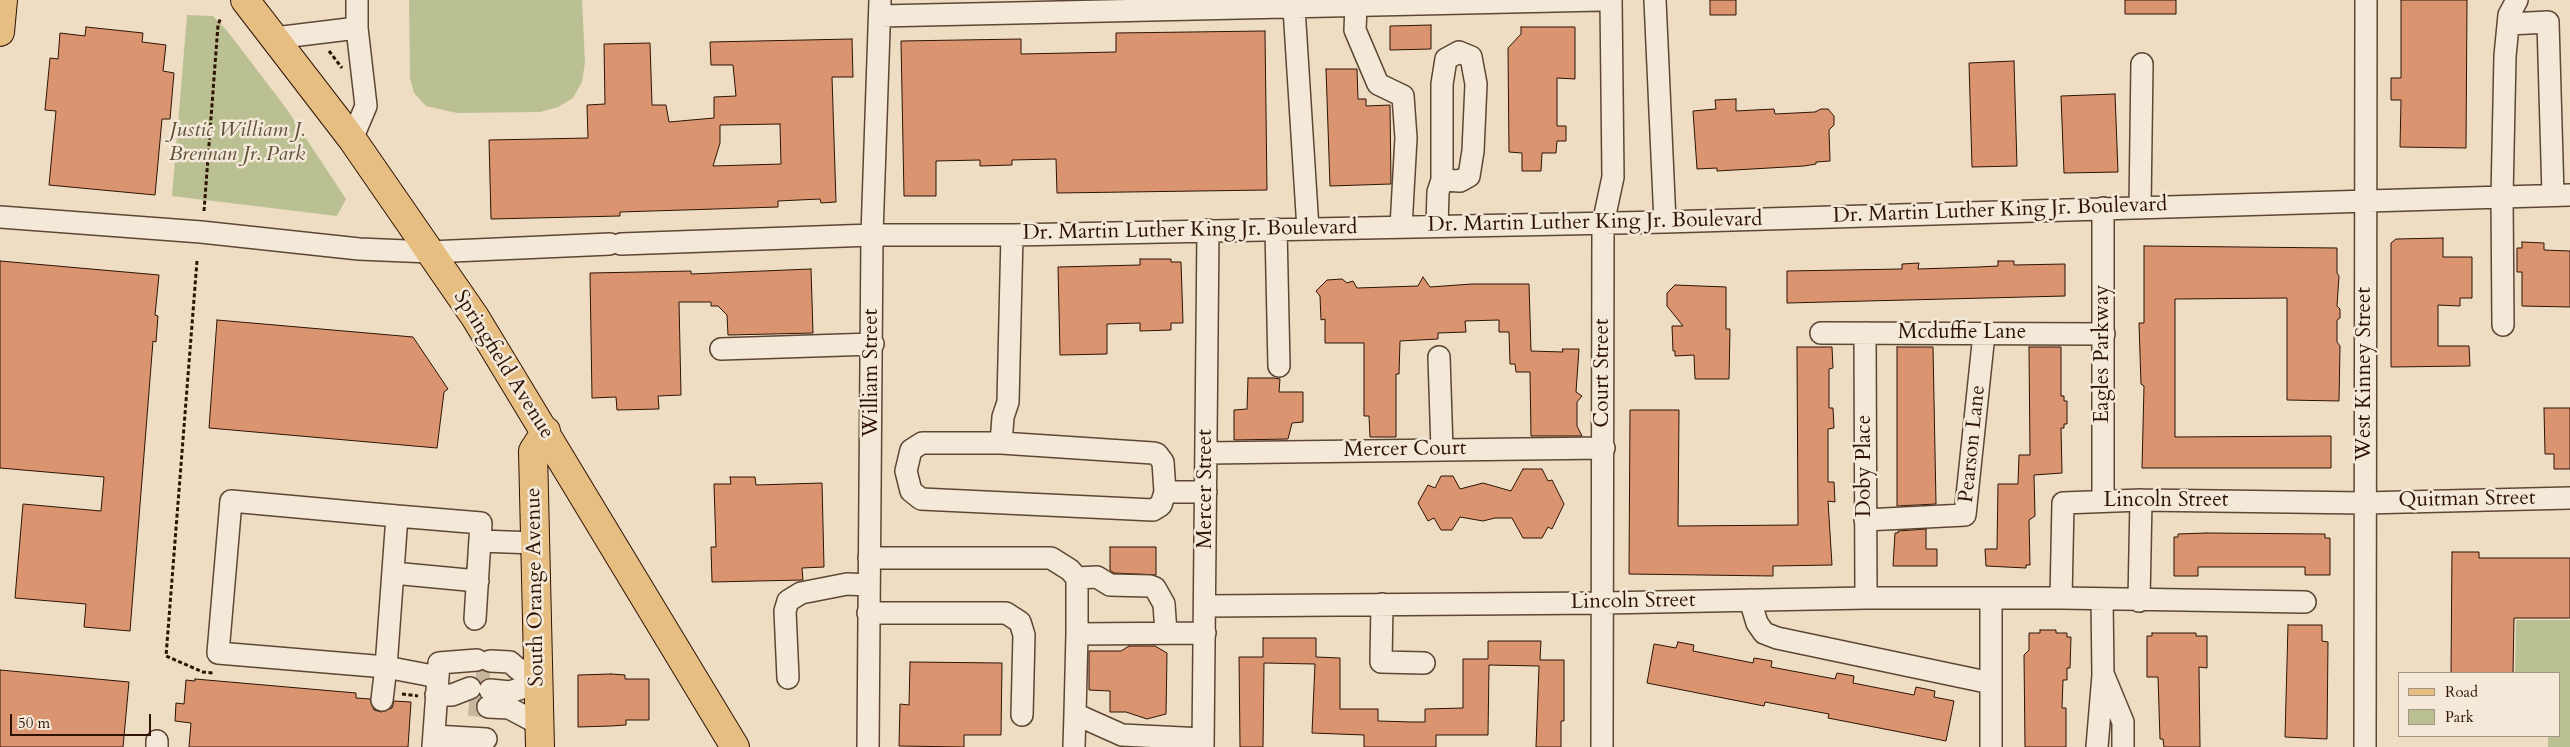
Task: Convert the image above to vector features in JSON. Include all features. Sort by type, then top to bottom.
[{"type":"main road","points":[[0,32],[3,0]]},
{"type":"main road","name":"Springfield Avenue","points":[[245,0],[352,139],[475,317],[546,431],[735,747]]},
{"type":"main road","name":"South Orange Avenue","points":[[539,736],[532,674],[535,543],[533,451],[546,431]]},
{"type":"street","points":[[352,139],[366,106],[357,28],[358,0]]},
{"type":"street","points":[[880,8],[1294,8],[1600,0]]},
{"type":"street","name":"Court Street","points":[[1602,747],[1603,224],[1613,177],[1610,0]]},
{"type":"street","points":[[1636,0],[1655,0],[1665,222]]},
{"type":"street","name":"West Kinney Street","points":[[2365,747],[2366,0]]},
{"type":"street","points":[[2503,325],[2502,197],[2505,56],[2510,15],[2517,0]]},
{"type":"street","points":[[1356,6],[1354,30],[1378,84],[1403,96],[1406,138],[1401,227]]},
{"type":"street","name":"William Street","points":[[868,747],[868,614],[873,344],[872,235],[880,8]]},
{"type":"street","points":[[1294,8],[1308,229]]},
{"type":"street","points":[[2509,24],[2548,22],[2562,195]]},
{"type":"street","points":[[275,38],[357,28]]},
{"type":"street","points":[[1437,226],[1438,192],[1442,180],[1442,84],[1446,59],[1460,52],[1471,56],[1476,84],[1474,151],[1469,176],[1460,181],[1442,180]]},
{"type":"street","points":[[2140,207],[2142,64]]},
{"type":"street","name":"Dr. Martin Luther King Jr. Boulevard","points":[[0,217],[201,232],[360,249],[430,252],[872,235],[1012,235],[1603,224],[2562,195]]},
{"type":"street","name":"Eagles Parkway","points":[[2103,208],[2103,501]]},
{"type":"street","points":[[1276,229],[1279,366]]},
{"type":"street","name":"Mercer Street","points":[[1203,743],[1206,632],[1208,230]]},
{"type":"street","points":[[1002,444],[1002,417],[1008,402],[1012,235]]},
{"type":"street","name":"Mcduffie Lane","points":[[1821,333],[2104,334]]},
{"type":"street","name":"Doby Place","points":[[1865,333],[1866,598]]},
{"type":"street","name":"Pearson Lane","points":[[1865,520],[1965,515],[1984,334]]},
{"type":"street","points":[[721,349],[873,344]]},
{"type":"street","points":[[1439,357],[1442,450]]},
{"type":"street","points":[[922,443],[1002,444],[1153,453],[1157,454],[1163,462],[1165,492],[1161,505],[1153,510],[921,499],[911,491],[906,471],[912,450],[922,443]]},
{"type":"street","name":"Mercer Court","points":[[1206,453],[1604,448]]},
{"type":"street","points":[[872,470],[906,471]]},
{"type":"street","points":[[1165,492],[1206,492]]},
{"type":"street","name":"Quitman Street","points":[[2364,503],[2570,498]]},
{"type":"street","points":[[2139,601],[2141,500]]},
{"type":"street","name":"Lincoln Street","points":[[2061,598],[2063,503],[2141,500],[2364,503]]},
{"type":"street","points":[[434,742],[465,682],[510,662],[532,674],[510,692],[465,682],[386,667],[218,653],[231,501],[481,523],[475,619]]},
{"type":"street","points":[[383,696],[397,516]]},
{"type":"street","points":[[480,540],[535,543]]},
{"type":"street","points":[[870,558],[1051,558],[1070,570],[1077,578],[1074,747]]},
{"type":"street","points":[[393,573],[478,581]]},
{"type":"street","points":[[1077,578],[1097,577],[1110,585],[1150,586],[1155,588],[1164,604],[1166,633]]},
{"type":"street","points":[[788,678],[786,611],[788,601],[800,593],[847,584],[869,585]]},
{"type":"street","name":"Lincoln Street","points":[[1206,606],[1603,603],[1866,598],[2061,598],[2139,601],[2305,602]]},
{"type":"street","points":[[1991,599],[1991,747]]},
{"type":"street","points":[[1750,600],[1757,623],[1764,633],[1777,638],[1991,683]]},
{"type":"street","points":[[2097,747],[2103,675],[2102,600]]},
{"type":"street","points":[[1382,604],[1381,662],[1424,663]]},
{"type":"street","points":[[868,614],[1006,613],[1020,622],[1024,635],[1022,715]]},
{"type":"street","points":[[1077,634],[1206,632]]},
{"type":"street","points":[[2103,675],[2123,722],[2123,747]]},
{"type":"street","points":[[465,682],[509,708],[539,736]]},
{"type":"street","points":[[1075,714],[1122,736],[1160,742],[1203,743]]},
{"type":"street","points":[[434,742],[486,739]]},
{"type":"path","points":[[204,211],[218,25],[221,17]]},
{"type":"path","points":[[326,48],[346,75]]},
{"type":"path","points":[[166,656],[197,261]]},
{"type":"path","points":[[383,696],[465,682]]},
{"type":"green space","points":[[409,0],[582,0],[585,62],[582,82],[573,98],[558,107],[540,112],[457,113],[426,106],[414,93],[410,78]]},
{"type":"green space","name":"Justic William J. Brennan Jr. Park","points":[[187,15],[213,16],[228,32],[286,108],[346,199],[337,216],[172,196]]},
{"type":"green space","points":[[2516,620],[2570,620],[2570,747],[2548,747],[2548,737],[2560,737],[2560,672],[2515,672]]},
{"type":"building","points":[[1710,0],[1736,0],[1736,15],[1710,15]]},
{"type":"building","points":[[2125,0],[2176,0],[2176,14],[2125,14]]},
{"type":"building","points":[[2401,0],[2467,0],[2466,148],[2400,147],[2401,100],[2391,100],[2391,78],[2401,78]]},
{"type":"building","points":[[1431,25],[1431,49],[1390,50],[1390,26]]},
{"type":"building","points":[[86,27],[143,33],[142,42],[166,45],[163,71],[174,73],[170,119],[162,119],[155,195],[49,185],[56,111],[45,110],[50,58],[58,59],[60,33],[85,36]]},
{"type":"building","points":[[1521,27],[1575,27],[1575,79],[1557,78],[1557,126],[1566,126],[1566,141],[1557,141],[1556,153],[1542,153],[1541,171],[1522,171],[1522,153],[1509,152],[1508,48],[1521,34]]},
{"type":"building","points":[[1265,31],[1267,190],[1057,193],[1056,159],[1012,160],[1012,165],[980,166],[980,160],[936,161],[936,196],[904,196],[901,41],[1021,39],[1021,54],[1116,52],[1116,33]]},
{"type":"building","points":[[852,39],[853,77],[832,77],[836,202],[821,203],[820,199],[778,201],[778,207],[620,212],[620,216],[491,219],[489,140],[588,138],[587,105],[605,104],[604,44],[650,43],[652,105],[666,105],[669,122],[714,118],[714,97],[736,96],[733,65],[711,65],[710,42]],"holes":[[[780,124],[781,164],[713,166],[720,143],[720,125]]]},
{"type":"building","points":[[2014,61],[2017,166],[1972,167],[1969,63]]},
{"type":"building","points":[[1326,69],[1357,69],[1358,99],[1366,99],[1366,106],[1390,105],[1391,184],[1330,186]]},
{"type":"building","points":[[2115,94],[2118,172],[2064,173],[2061,96]]},
{"type":"building","points":[[1736,99],[1736,111],[1774,109],[1775,114],[1815,112],[1821,109],[1828,109],[1834,116],[1834,125],[1829,130],[1830,161],[1816,162],[1816,164],[1804,166],[1717,171],[1717,168],[1697,169],[1693,111],[1716,109],[1715,100]]},
{"type":"building","points":[[2443,238],[2443,257],[2472,257],[2472,298],[2460,298],[2460,306],[2438,305],[2438,346],[2469,346],[2470,366],[2391,367],[2391,243],[2396,239]]},
{"type":"building","points":[[2522,242],[2544,243],[2544,250],[2570,251],[2570,307],[2522,306],[2522,272],[2517,272],[2517,248],[2522,248]]},
{"type":"building","points":[[2144,246],[2337,248],[2337,273],[2339,276],[2337,306],[2340,309],[2340,318],[2337,320],[2337,342],[2340,346],[2339,401],[2287,400],[2287,298],[2175,299],[2175,437],[2331,436],[2331,468],[2142,468],[2144,386],[2141,384],[2139,323],[2144,323]]},
{"type":"building","points":[[1140,259],[1171,259],[1171,262],[1181,262],[1183,323],[1171,323],[1171,330],[1140,331],[1140,323],[1107,324],[1107,354],[1060,355],[1058,267],[1140,265]]},
{"type":"building","points":[[0,261],[159,275],[155,315],[158,316],[156,342],[153,341],[130,631],[84,627],[86,604],[15,598],[23,504],[101,511],[104,477],[0,468]]},
{"type":"building","points":[[1998,261],[2014,261],[2014,265],[2065,264],[2065,296],[1787,303],[1787,271],[1902,269],[1902,264],[1919,263],[1918,269],[1978,267],[1998,266]]},
{"type":"building","points":[[811,269],[813,333],[728,335],[727,315],[718,306],[711,306],[711,302],[679,302],[681,395],[658,396],[659,409],[617,410],[616,397],[592,398],[590,273],[691,271],[691,274]]},
{"type":"building","points":[[1423,277],[1430,287],[1472,284],[1529,284],[1531,351],[1563,352],[1562,349],[1579,349],[1576,392],[1582,396],[1577,402],[1577,426],[1582,436],[1531,436],[1530,372],[1516,372],[1515,364],[1510,364],[1509,332],[1499,332],[1499,320],[1465,321],[1466,332],[1438,333],[1438,339],[1400,341],[1399,374],[1396,374],[1396,437],[1370,437],[1369,416],[1364,416],[1364,343],[1325,343],[1325,319],[1321,320],[1320,296],[1316,291],[1327,280],[1342,279],[1347,283],[1353,281],[1357,288],[1418,286]]},
{"type":"building","points":[[1675,285],[1726,287],[1726,329],[1730,329],[1729,379],[1695,379],[1694,355],[1675,356],[1672,326],[1683,326],[1667,306],[1667,293]]},
{"type":"building","points":[[217,320],[413,337],[448,389],[444,392],[437,448],[209,428]]},
{"type":"building","points":[[1797,347],[1832,347],[1833,368],[1829,369],[1829,408],[1833,408],[1834,428],[1828,429],[1828,482],[1834,482],[1835,502],[1828,501],[1832,565],[1773,566],[1773,576],[1629,574],[1630,410],[1679,410],[1678,526],[1798,525]]},
{"type":"building","points":[[1897,347],[1933,347],[1936,504],[1897,506]]},
{"type":"building","points":[[2029,347],[2061,347],[2061,396],[2064,396],[2064,401],[2067,401],[2067,424],[2064,424],[2064,428],[2061,428],[2062,473],[2034,475],[2035,516],[2029,520],[2030,565],[2026,565],[2026,568],[1986,566],[1985,549],[1997,549],[1998,484],[2018,484],[2019,455],[2030,455]]},
{"type":"building","points":[[1248,378],[1280,379],[1279,392],[1303,392],[1303,422],[1292,423],[1288,439],[1234,440],[1234,410],[1247,409]]},
{"type":"building","points":[[2544,408],[2570,408],[2570,469],[2554,469],[2554,454],[2545,454]]},
{"type":"building","points":[[1523,469],[1542,469],[1548,481],[1552,480],[1564,504],[1552,529],[1548,527],[1542,538],[1523,538],[1512,518],[1495,518],[1483,521],[1460,517],[1452,530],[1441,530],[1434,518],[1428,521],[1418,503],[1428,485],[1435,488],[1441,476],[1453,476],[1460,489],[1483,483],[1511,491]]},
{"type":"building","points":[[730,477],[755,477],[756,485],[822,483],[824,567],[802,568],[803,580],[712,582],[711,547],[716,547],[714,484],[731,484]]},
{"type":"building","points":[[1926,529],[1926,549],[1937,549],[1937,566],[1893,566],[1895,533],[1898,533],[1898,531]]},
{"type":"building","points":[[2178,534],[2325,534],[2325,538],[2330,538],[2330,575],[2305,575],[2305,567],[2198,567],[2198,576],[2174,576],[2174,537],[2178,537]]},
{"type":"building","points":[[1110,547],[1156,547],[1156,575],[1114,573],[1110,570]]},
{"type":"building","points":[[2452,552],[2479,552],[2479,558],[2570,558],[2570,618],[2514,618],[2513,672],[2451,672]]},
{"type":"building","points":[[2288,625],[2322,625],[2322,641],[2328,642],[2327,739],[2285,737]]},
{"type":"building","points":[[2040,630],[2056,630],[2056,633],[2067,633],[2067,637],[2071,637],[2070,668],[2067,668],[2067,680],[2063,680],[2062,708],[2066,708],[2066,747],[2025,747],[2024,655],[2029,650],[2029,633],[2040,633]]},
{"type":"building","points":[[2152,633],[2196,633],[2196,636],[2207,636],[2207,668],[2199,667],[2200,747],[2164,747],[2163,739],[2160,739],[2158,677],[2147,677],[2147,636],[2152,636]]},
{"type":"building","points":[[1263,638],[1316,638],[1316,657],[1340,658],[1340,709],[1378,709],[1378,721],[1412,722],[1425,722],[1425,709],[1463,708],[1463,659],[1488,659],[1488,641],[1541,641],[1540,660],[1564,660],[1564,721],[1561,721],[1561,747],[1536,747],[1539,666],[1489,665],[1488,735],[1436,735],[1436,747],[1364,747],[1364,735],[1312,733],[1315,664],[1264,663],[1263,747],[1240,747],[1239,657],[1263,657]]},
{"type":"building","points":[[1678,642],[1694,645],[1693,651],[1753,663],[1754,658],[1772,661],[1771,667],[1835,679],[1837,673],[1854,676],[1853,683],[1914,695],[1916,687],[1935,691],[1934,697],[1954,701],[1946,741],[1828,718],[1829,714],[1765,702],[1764,706],[1647,683],[1654,644],[1676,648]]},
{"type":"building","points":[[1129,646],[1155,646],[1167,653],[1166,714],[1147,719],[1126,712],[1110,712],[1110,691],[1089,690],[1089,651],[1121,651]]},
{"type":"building","points":[[910,662],[1002,663],[1001,735],[964,735],[964,747],[899,746],[900,704],[909,705]]},
{"type":"building","points":[[0,670],[129,682],[123,747],[0,747]]},
{"type":"building","points":[[578,675],[625,675],[625,679],[649,679],[649,720],[626,720],[626,725],[578,727]]},
{"type":"building","points":[[195,679],[356,693],[356,698],[370,699],[374,710],[381,712],[392,708],[394,701],[411,702],[408,747],[189,747],[191,723],[175,721],[176,703],[184,704],[186,680],[195,681]]},
{"type":"tunnel","points":[[476,673],[490,674]]},
{"type":"tunnel","points":[[469,705],[488,707]]}]
